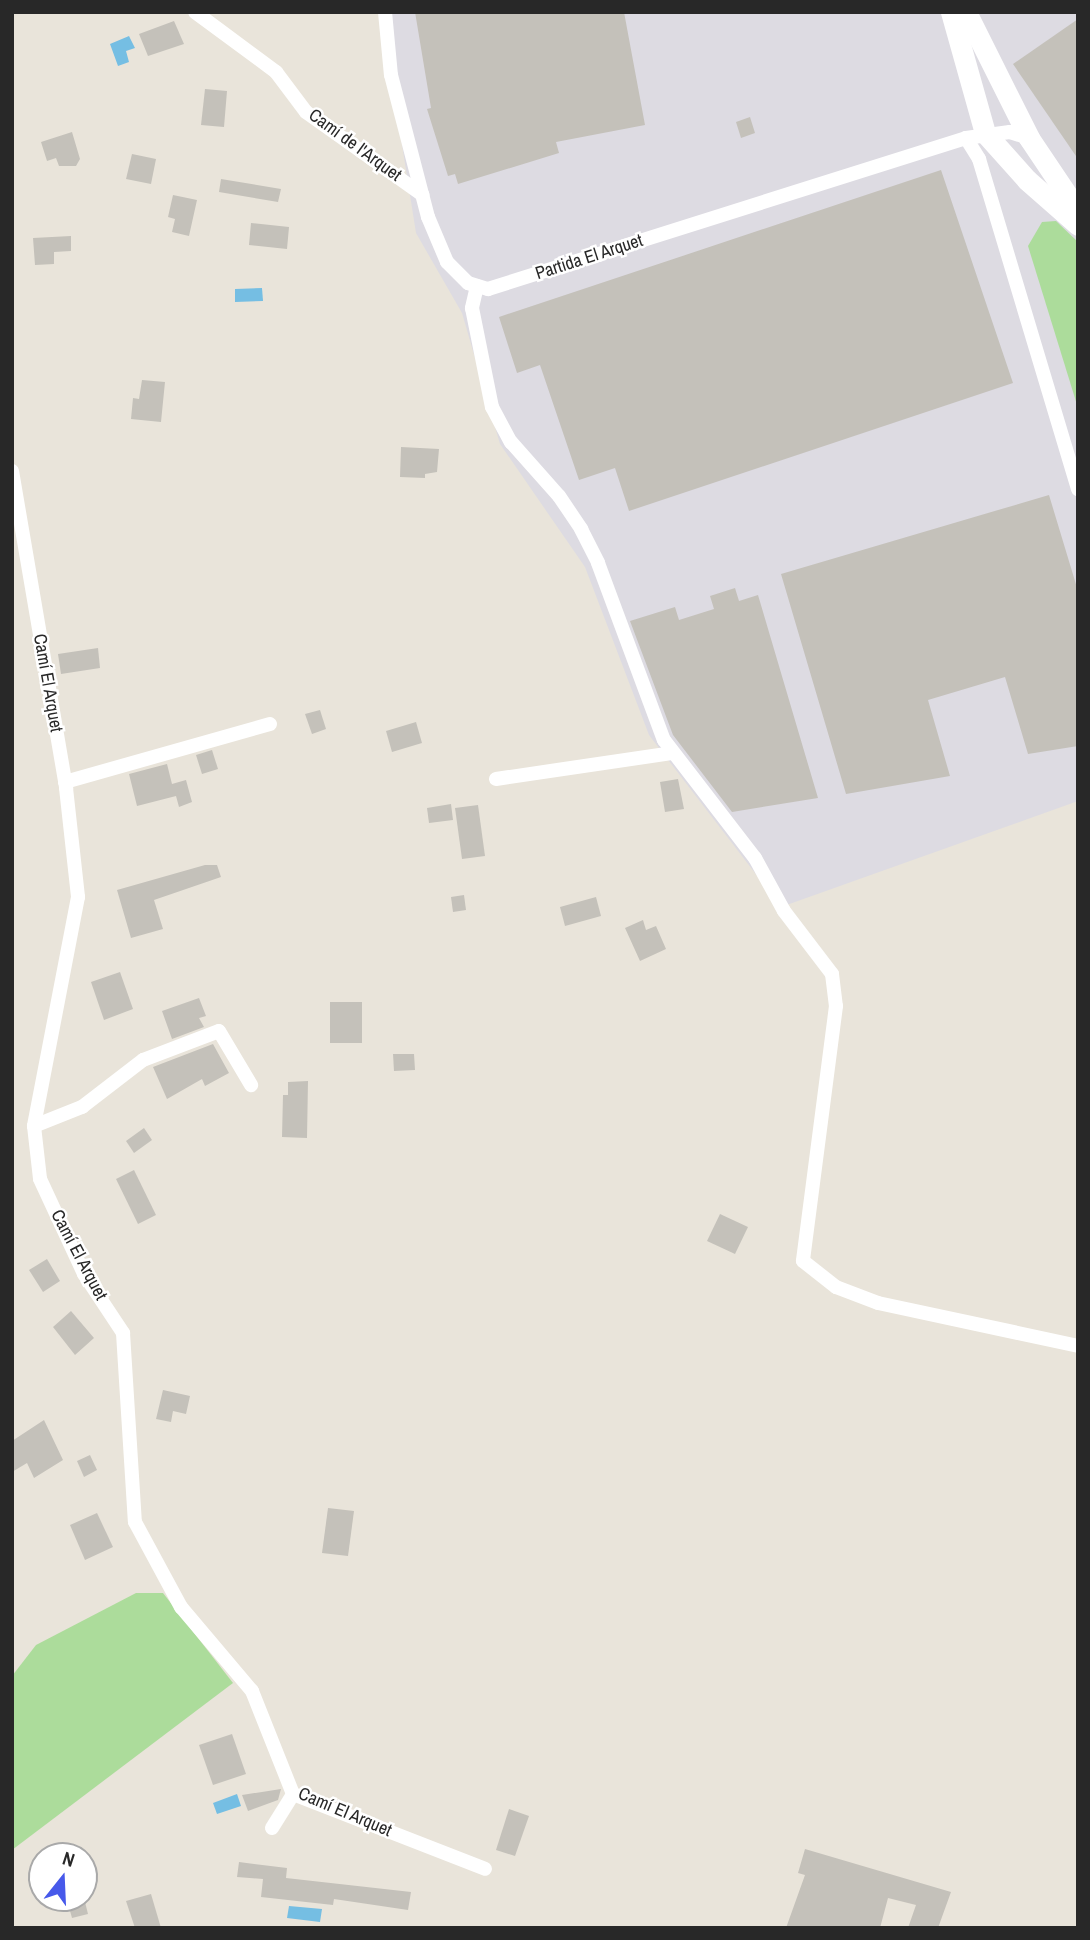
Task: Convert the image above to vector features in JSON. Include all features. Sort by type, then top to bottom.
[{"type":"street","name":"Camí de l'Arquet","points":[[195,12],[276,72],[306,112],[423,195]]},
{"type":"street","points":[[385,12],[391,75],[423,195],[447,262],[468,283],[477,286],[472,309],[492,407],[511,442],[559,496],[581,529],[598,563],[650,706],[673,753],[755,858],[784,911],[832,974],[835,1006],[803,1261],[836,1287],[878,1303],[1078,1346]]},
{"type":"street","points":[[951,12],[979,159],[1078,490]]},
{"type":"street","points":[[966,12],[1029,138],[1078,211]]},
{"type":"street","points":[[976,135],[1010,132],[1029,138]]},
{"type":"street","points":[[976,135],[1078,225]]},
{"type":"street","name":"Partida El Arquet","points":[[477,286],[488,289],[976,135]]},
{"type":"street","name":"Camí El Arquet","points":[[12,471],[65,782],[78,897],[34,1125],[40,1178],[84,1274],[123,1333],[135,1522],[181,1607],[252,1691],[293,1794],[485,1869]]},
{"type":"street","points":[[65,782],[270,724]]},
{"type":"street","points":[[496,779],[673,753]]},
{"type":"street","points":[[34,1125],[82,1107],[143,1060],[219,1031],[251,1085]]},
{"type":"street","points":[[272,1828],[293,1794]]},
{"type":"shaded area","points":[[381,12],[1078,12],[1078,801],[781,907],[649,735],[585,567],[500,444],[462,313],[416,233]]},
{"type":"green space","points":[[1056,221],[1078,242],[1078,408],[1028,246],[1042,222]]},
{"type":"green space","points":[[136,1593],[163,1593],[233,1683],[12,1850],[12,1676],[36,1645]]},
{"type":"water","points":[[129,36],[135,48],[126,51],[129,62],[118,66],[110,44]]},
{"type":"water","points":[[262,288],[263,301],[235,302],[235,289]]},
{"type":"water","points":[[237,1794],[241,1806],[217,1814],[213,1803]]},
{"type":"water","points":[[289,1906],[322,1909],[320,1922],[287,1918]]},
{"type":"building","points":[[415,12],[624,12],[645,125],[556,142],[559,153],[458,184],[455,174],[448,176],[427,109],[431,108]]},
{"type":"building","points":[[1078,19],[1078,159],[1013,64]]},
{"type":"building","points":[[174,21],[184,44],[148,56],[139,34]]},
{"type":"building","points":[[205,89],[227,91],[224,127],[201,125]]},
{"type":"building","points":[[750,117],[755,133],[741,138],[736,122]]},
{"type":"building","points":[[72,132],[80,159],[76,166],[59,166],[56,158],[47,161],[41,142]]},
{"type":"building","points":[[132,154],[156,159],[151,184],[126,179]]},
{"type":"building","points":[[941,170],[1013,383],[629,511],[615,468],[579,480],[540,365],[517,373],[499,317]]},
{"type":"building","points":[[221,179],[281,189],[278,202],[219,192]]},
{"type":"building","points":[[173,195],[197,200],[189,236],[172,232],[175,219],[168,217]]},
{"type":"building","points":[[251,223],[289,227],[287,249],[249,245]]},
{"type":"building","points":[[71,236],[71,251],[54,252],[54,264],[35,265],[33,238]]},
{"type":"building","points":[[142,380],[165,382],[161,422],[131,419],[133,398],[139,399]]},
{"type":"building","points":[[401,447],[439,449],[437,472],[425,474],[425,478],[400,477]]},
{"type":"building","points":[[1049,495],[1078,591],[1078,746],[1028,754],[1005,677],[928,700],[950,776],[846,794],[781,574]]},
{"type":"building","points":[[735,588],[739,601],[758,595],[818,798],[732,812],[673,735],[630,621],[675,607],[679,620],[714,609],[710,596]]},
{"type":"building","points":[[98,648],[100,668],[61,674],[58,654]]},
{"type":"building","points":[[320,710],[326,729],[312,734],[305,714]]},
{"type":"building","points":[[416,722],[422,743],[392,752],[386,731]]},
{"type":"building","points":[[212,750],[218,769],[202,774],[196,755]]},
{"type":"building","points":[[167,764],[172,784],[186,780],[192,802],[179,807],[176,796],[137,806],[129,774]]},
{"type":"building","points":[[678,779],[684,809],[665,812],[660,782]]},
{"type":"building","points":[[451,804],[453,820],[429,823],[427,808]]},
{"type":"building","points":[[478,805],[485,856],[462,859],[455,808]]},
{"type":"building","points":[[205,865],[217,865],[221,877],[154,900],[163,929],[131,938],[117,890]]},
{"type":"building","points":[[464,895],[466,910],[453,912],[451,897]]},
{"type":"building","points":[[596,897],[601,916],[565,926],[560,907]]},
{"type":"building","points":[[643,920],[646,930],[656,926],[666,949],[640,961],[625,928]]},
{"type":"building","points":[[120,972],[133,1009],[104,1020],[91,982]]},
{"type":"building","points":[[199,998],[206,1016],[199,1018],[204,1027],[172,1039],[162,1011]]},
{"type":"building","points":[[330,1002],[362,1002],[362,1043],[330,1043]]},
{"type":"building","points":[[213,1044],[229,1073],[205,1086],[202,1079],[167,1099],[153,1067]]},
{"type":"building","points":[[393,1054],[414,1054],[415,1070],[394,1071]]},
{"type":"building","points":[[308,1081],[307,1138],[282,1137],[283,1095],[288,1095],[288,1082]]},
{"type":"building","points":[[144,1128],[152,1140],[134,1153],[126,1141]]},
{"type":"building","points":[[134,1170],[156,1215],[138,1224],[116,1179]]},
{"type":"building","points":[[720,1214],[748,1227],[735,1254],[707,1241]]},
{"type":"building","points":[[47,1259],[60,1281],[43,1292],[29,1270]]},
{"type":"building","points":[[71,1311],[94,1338],[75,1355],[53,1327]]},
{"type":"building","points":[[163,1390],[190,1396],[186,1414],[173,1411],[171,1422],[156,1419]]},
{"type":"building","points":[[44,1420],[63,1460],[34,1478],[27,1463],[12,1472],[12,1441]]},
{"type":"building","points":[[90,1455],[97,1470],[84,1477],[77,1461]]},
{"type":"building","points":[[328,1508],[354,1511],[348,1556],[322,1553]]},
{"type":"building","points":[[97,1513],[113,1547],[85,1560],[70,1525]]},
{"type":"building","points":[[232,1734],[246,1774],[213,1785],[199,1745]]},
{"type":"building","points":[[281,1789],[278,1800],[248,1811],[242,1795]]},
{"type":"building","points":[[509,1809],[529,1816],[515,1856],[496,1850]]},
{"type":"building","points":[[805,1849],[951,1892],[938,1928],[908,1928],[916,1905],[888,1898],[880,1928],[786,1928],[805,1875],[798,1873]]},
{"type":"building","points":[[239,1862],[287,1868],[286,1878],[411,1892],[408,1910],[334,1899],[333,1905],[261,1897],[263,1879],[237,1877]]},
{"type":"building","points":[[151,1894],[161,1928],[135,1928],[126,1901]]},
{"type":"building","points":[[70,1912],[88,1912],[88,1914],[72,1918]]}]
